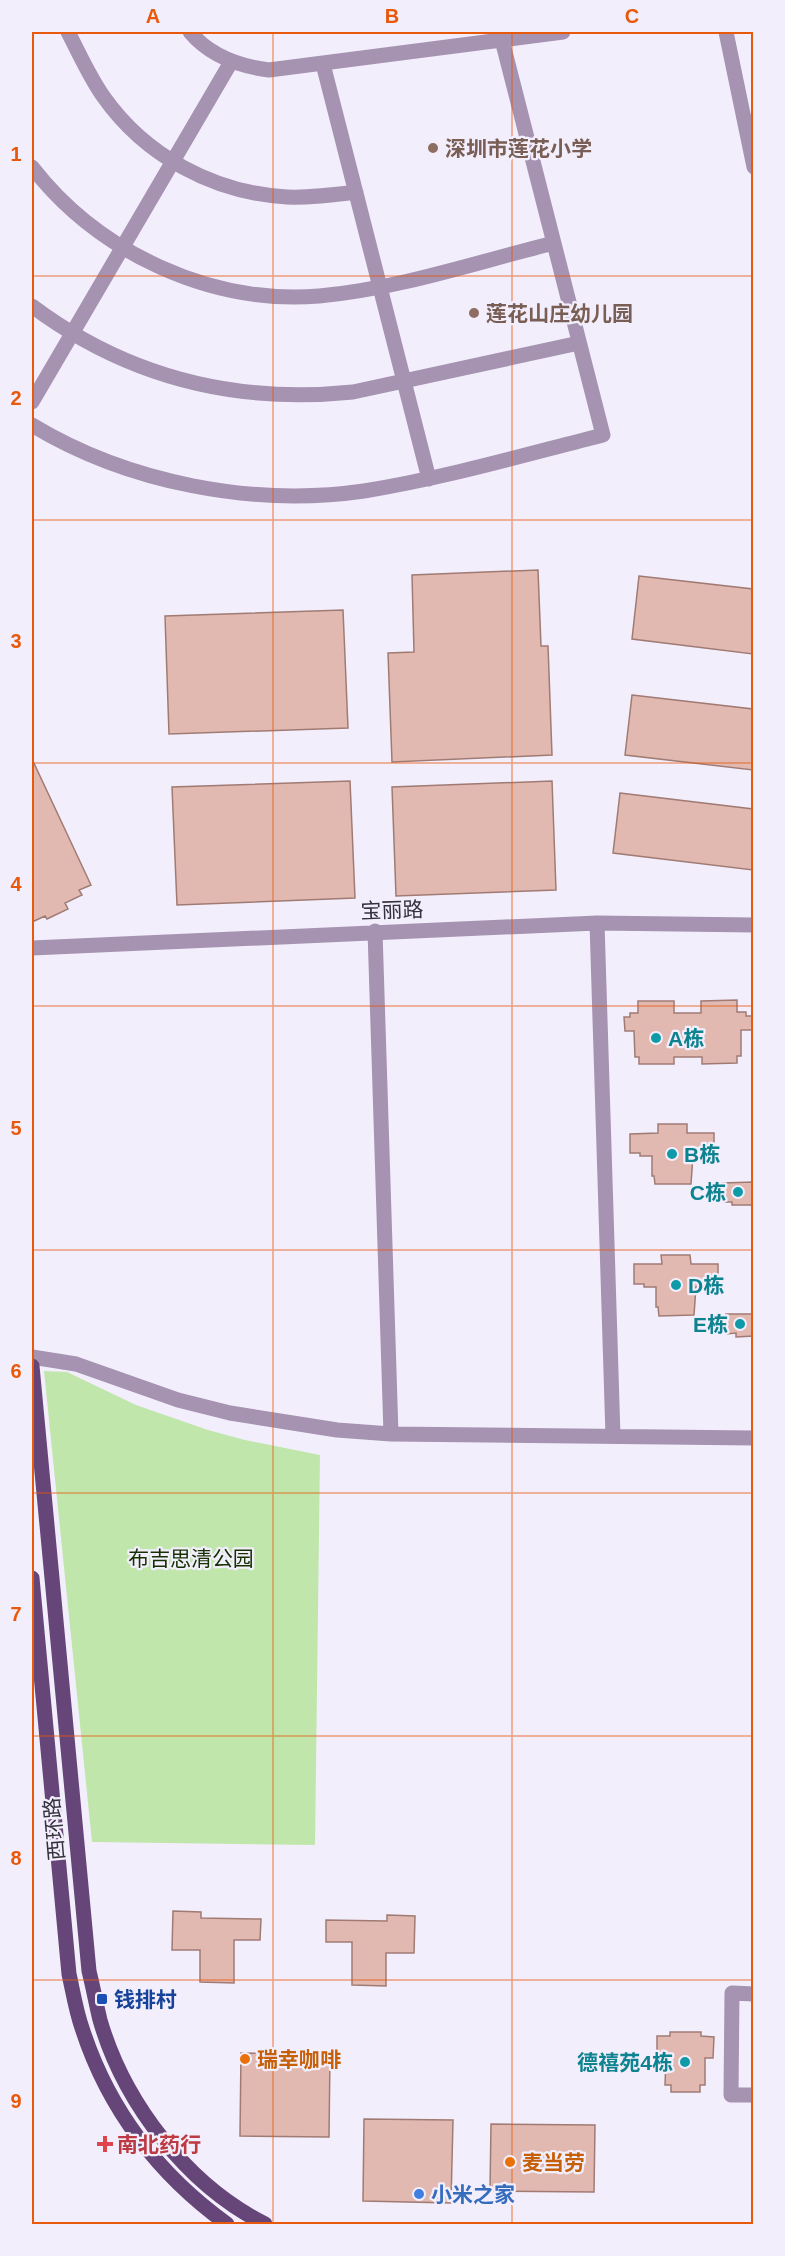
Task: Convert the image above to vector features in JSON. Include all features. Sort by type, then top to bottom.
[{"type":"main road","name":"西环路","points":[[32,1366],[89,1971],[100,2021],[119,2069],[144,2113],[176,2154],[213,2190],[265,2224]]},
{"type":"main road","name":"西环路","points":[[32,1578],[69,1974],[81,2027],[101,2077],[127,2124],[161,2167],[200,2205],[228,2224]]},
{"type":"street","points":[[68,32],[92,78],[117,114],[148,144],[173,162],[224,186],[256,193],[311,197],[356,192]]},
{"type":"street","points":[[190,32],[207,48],[231,62],[269,70],[564,32]]},
{"type":"street","points":[[726,32],[753,167]]},
{"type":"street","points":[[32,425],[85,452],[132,469],[179,482],[228,491],[278,495],[363,491],[429,479],[603,435],[502,40]]},
{"type":"street","points":[[32,402],[231,62]]},
{"type":"street","points":[[323,64],[429,479]]},
{"type":"street","points":[[32,166],[69,208],[122,247],[164,269],[194,280],[254,294],[316,296],[380,287],[554,243]]},
{"type":"street","points":[[32,306],[72,333],[125,360],[162,375],[241,392],[282,396],[353,392],[579,343]]},
{"type":"street","points":[[597,923],[613,1436]]},
{"type":"street","name":"宝丽路","points":[[32,948],[375,931],[597,923],[753,925]]},
{"type":"street","points":[[375,931],[391,1434]]},
{"type":"street","points":[[32,1357],[76,1364],[157,1393],[230,1413],[337,1430],[391,1434],[753,1438]]},
{"type":"street","points":[[753,1994],[732,1994],[731,2095],[753,2095]]},
{"type":"green space","name":"布吉思清公园","points":[[44,1371],[67,1372],[136,1405],[208,1430],[320,1455],[315,1845],[92,1842]]},
{"type":"building","points":[[538,570],[541,646],[548,646],[552,755],[392,762],[388,653],[414,652],[412,575]]},
{"type":"building","points":[[639,576],[753,589],[753,654],[632,639]]},
{"type":"building","points":[[343,610],[348,728],[169,734],[165,616]]},
{"type":"building","points":[[632,695],[753,709],[753,770],[625,755]]},
{"type":"building","points":[[32,759],[91,885],[79,890],[82,895],[65,903],[68,909],[47,919],[45,916],[32,922]]},
{"type":"building","points":[[350,781],[355,898],[177,905],[172,787]]},
{"type":"building","points":[[552,781],[556,890],[396,896],[392,787]]},
{"type":"building","points":[[620,793],[753,809],[753,870],[613,853]]},
{"type":"building","name":"A栋","points":[[737,1000],[737,1012],[746,1012],[746,1016],[753,1016],[753,1030],[741,1030],[741,1056],[737,1056],[737,1063],[702,1064],[702,1057],[674,1057],[674,1064],[639,1064],[639,1057],[635,1057],[634,1031],[625,1031],[624,1017],[630,1017],[630,1013],[638,1013],[638,1001],[674,1001],[674,1013],[701,1013],[701,1001]]},
{"type":"building","name":"B栋","points":[[658,1124],[687,1124],[687,1133],[714,1133],[714,1152],[705,1152],[705,1156],[693,1156],[691,1184],[655,1184],[654,1176],[652,1176],[652,1156],[630,1153],[630,1134],[658,1133]]},
{"type":"building","name":"C栋","points":[[753,1182],[753,1205],[732,1205],[732,1202],[722,1202],[722,1183]]},
{"type":"building","name":"D栋","points":[[661,1255],[690,1255],[691,1264],[718,1264],[718,1284],[696,1287],[694,1315],[659,1316],[658,1307],[656,1307],[656,1287],[634,1284],[634,1264],[662,1264]]},
{"type":"building","name":"E栋","points":[[726,1314],[753,1314],[753,1336],[736,1337],[736,1333],[726,1334]]},
{"type":"building","points":[[173,1911],[201,1912],[201,1918],[261,1919],[260,1940],[234,1940],[234,1983],[200,1982],[200,1950],[172,1950]]},
{"type":"building","points":[[387,1915],[415,1916],[414,1953],[386,1953],[386,1986],[352,1985],[352,1942],[326,1942],[326,1920],[387,1921]]},
{"type":"building","name":"德禧苑4栋","points":[[670,2032],[701,2032],[701,2036],[714,2037],[713,2058],[705,2058],[705,2085],[700,2085],[700,2092],[671,2092],[671,2085],[665,2085],[666,2058],[657,2058],[657,2036],[670,2036]]},
{"type":"building","points":[[241,2053],[330,2054],[329,2137],[240,2136]]},
{"type":"building","points":[[364,2119],[453,2120],[451,2203],[363,2201]]},
{"type":"building","points":[[491,2124],[595,2125],[594,2192],[490,2191]]},
{"type":"place","name":"深圳市莲花小学","points":[[433,148]]},
{"type":"place","name":"莲花山庄幼儿园","points":[[474,313]]},
{"type":"place","name":"A栋","points":[[656,1038]]},
{"type":"place","name":"B栋","points":[[672,1154]]},
{"type":"place","name":"C栋","points":[[738,1192]]},
{"type":"place","name":"D栋","points":[[676,1285]]},
{"type":"place","name":"E栋","points":[[740,1324]]},
{"type":"place","name":"钱排村","points":[[102,1999]]},
{"type":"place","name":"瑞幸咖啡","points":[[245,2059]]},
{"type":"place","name":"德禧苑4栋","points":[[685,2062]]},
{"type":"place","name":"南北药行","points":[[105,2144]]},
{"type":"place","name":"麦当劳","points":[[510,2162]]},
{"type":"place","name":"小米之家","points":[[419,2194]]}]
